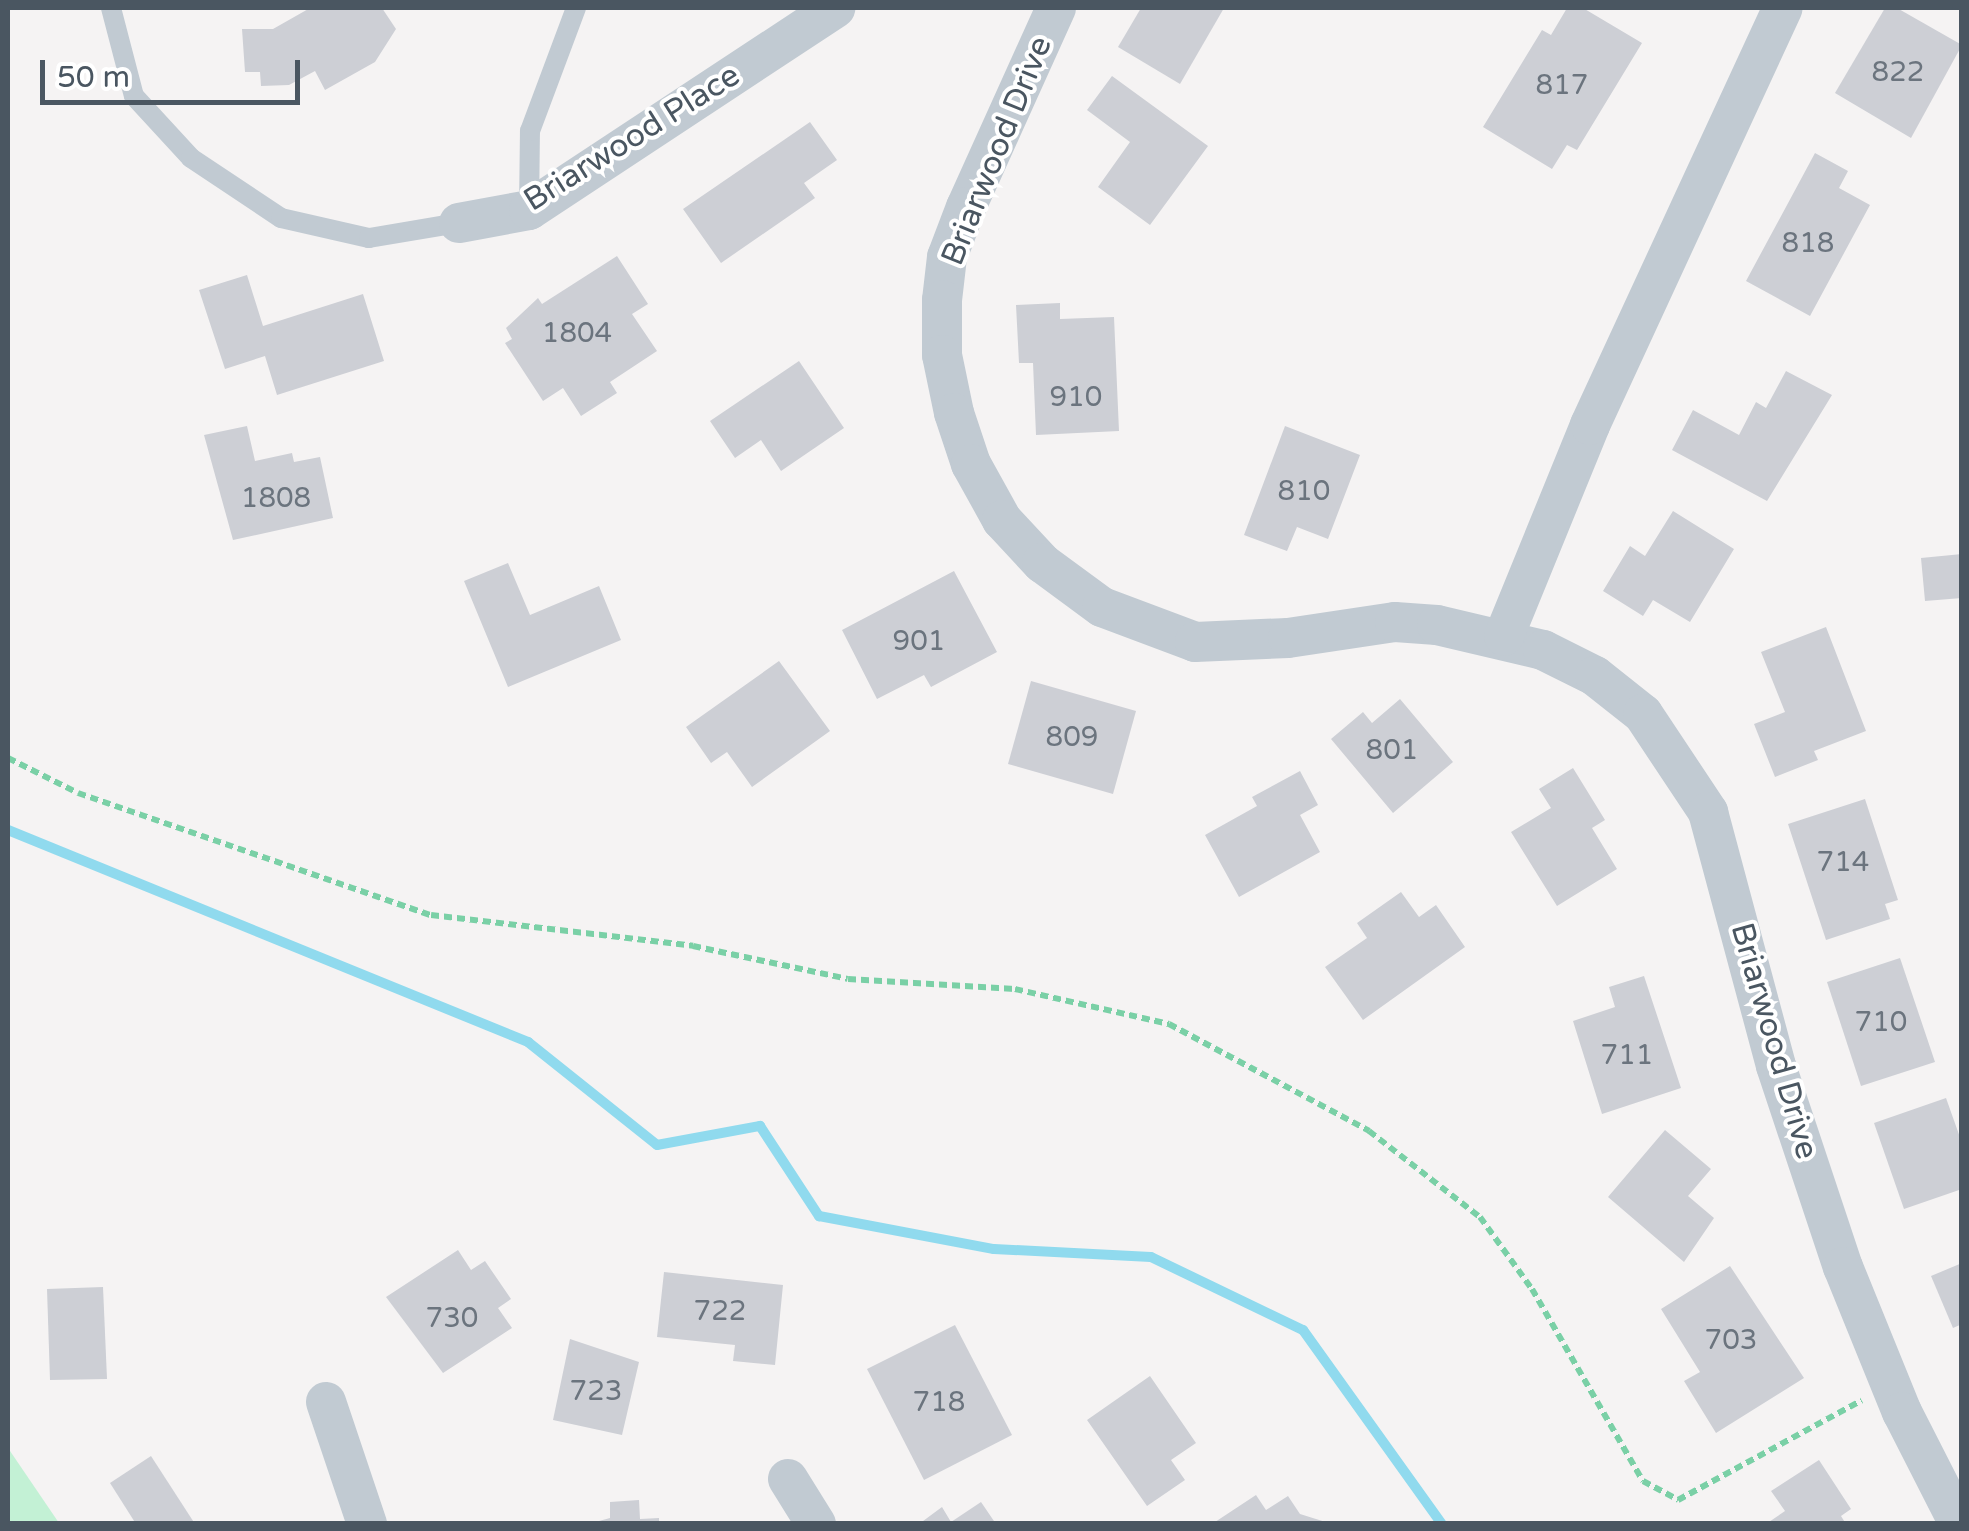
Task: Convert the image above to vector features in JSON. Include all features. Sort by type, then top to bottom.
[{"type":"street","name":"Briarwood Place","points":[[459,223],[529,210],[835,8]]},
{"type":"street","name":"Briarwood Drive","points":[[1056,8],[966,207],[948,257],[942,300],[942,355],[954,412],[971,464],[1002,520],[1042,563],[1102,607],[1195,642],[1288,638],[1395,622],[1504,636],[1595,676],[1643,714],[1708,812],[1776,1066],[1843,1267],[1891,1383],[1960,1524]]},
{"type":"street","points":[[1504,636],[1590,425],[1783,8]]},
{"type":"street","points":[[326,1402],[368,1524]]},
{"type":"street","points":[[788,1479],[816,1524]]},
{"type":"lane","name":"Briarwood Place","points":[[112,8],[134,96],[191,158],[281,218],[370,238],[459,223]]},
{"type":"lane","points":[[529,210],[530,131],[576,8]]},
{"type":"path","points":[[8,758],[78,794],[430,916],[693,946],[848,980],[1015,989],[1169,1024],[1369,1132],[1480,1216],[1532,1289],[1643,1480],[1678,1500],[1891,1383]]},
{"type":"green space","points":[[8,1448],[59,1523],[8,1523]]},
{"type":"building","points":[[310,8],[382,8],[396,29],[375,62],[325,90],[315,71],[289,85],[261,86],[260,72],[245,72],[242,29],[273,29]]},
{"type":"building","points":[[1141,8],[1224,8],[1180,84],[1118,47]]},
{"type":"building","points":[[1567,8],[1583,8],[1642,43],[1577,150],[1567,145],[1552,169],[1483,127],[1542,30],[1551,35]]},
{"type":"building","points":[[1885,8],[1897,8],[1962,45],[1911,138],[1835,93]]},
{"type":"building","points":[[1112,76],[1208,146],[1150,225],[1098,187],[1130,142],[1087,110]]},
{"type":"building","points":[[810,122],[837,160],[804,183],[815,198],[721,263],[683,209]]},
{"type":"building","points":[[1815,153],[1848,171],[1839,188],[1870,205],[1810,316],[1746,281]]},
{"type":"building","points":[[617,256],[648,304],[632,314],[657,351],[610,382],[617,393],[581,416],[563,388],[543,401],[505,343],[512,339],[506,328],[538,298],[542,304]]},
{"type":"building","points":[[247,275],[263,326],[363,294],[384,361],[277,395],[265,356],[225,369],[199,290]]},
{"type":"building","points":[[1060,303],[1060,319],[1114,317],[1119,431],[1036,435],[1033,363],[1019,363],[1016,305]]},
{"type":"building","points":[[799,361],[844,428],[781,471],[761,440],[735,458],[710,421]]},
{"type":"building","points":[[1786,371],[1832,395],[1767,501],[1672,450],[1693,410],[1739,435],[1756,402],[1766,408]]},
{"type":"building","points":[[247,426],[255,461],[292,453],[294,462],[320,457],[333,518],[233,540],[204,435]]},
{"type":"building","points":[[1285,426],[1360,455],[1328,539],[1297,527],[1287,551],[1244,535]]},
{"type":"building","points":[[1673,511],[1734,549],[1690,622],[1653,600],[1643,616],[1603,591],[1630,546],[1645,556]]},
{"type":"building","points":[[1962,554],[1962,598],[1925,601],[1921,558]]},
{"type":"building","points":[[508,563],[530,615],[599,586],[621,640],[508,687],[464,581]]},
{"type":"building","points":[[954,571],[997,652],[931,687],[924,675],[877,699],[842,630]]},
{"type":"building","points":[[1826,627],[1866,731],[1814,751],[1818,760],[1775,777],[1754,724],[1785,712],[1761,652]]},
{"type":"building","points":[[779,661],[830,731],[752,787],[727,752],[711,763],[686,727]]},
{"type":"building","points":[[1031,681],[1136,711],[1113,794],[1008,764]]},
{"type":"building","points":[[1400,699],[1453,762],[1393,813],[1331,739],[1363,712],[1372,723]]},
{"type":"building","points":[[1573,768],[1605,820],[1592,828],[1617,869],[1557,906],[1511,832],[1551,808],[1539,789]]},
{"type":"building","points":[[1300,771],[1318,805],[1300,815],[1320,852],[1239,897],[1205,835],[1257,806],[1252,797]]},
{"type":"building","points":[[1865,799],[1898,900],[1885,904],[1890,919],[1826,940],[1788,824]]},
{"type":"building","points":[[1401,892],[1419,917],[1436,905],[1465,947],[1363,1020],[1325,967],[1367,938],[1357,923]]},
{"type":"building","points":[[1900,958],[1935,1062],[1861,1086],[1827,982]]},
{"type":"building","points":[[1644,976],[1681,1088],[1602,1114],[1573,1021],[1615,1007],[1609,987]]},
{"type":"building","points":[[1946,1098],[1962,1143],[1962,1189],[1904,1209],[1874,1123]]},
{"type":"building","points":[[1665,1130],[1711,1169],[1688,1196],[1714,1218],[1684,1262],[1608,1197]]},
{"type":"building","points":[[458,1250],[471,1270],[485,1261],[511,1299],[498,1308],[512,1328],[443,1373],[386,1297]]},
{"type":"building","points":[[1962,1263],[1962,1324],[1953,1328],[1931,1276]]},
{"type":"building","points":[[1730,1266],[1804,1378],[1716,1433],[1684,1381],[1700,1372],[1661,1309]]},
{"type":"building","points":[[664,1272],[783,1285],[775,1365],[733,1361],[735,1345],[657,1337]]},
{"type":"building","points":[[103,1287],[107,1379],[50,1380],[47,1289]]},
{"type":"building","points":[[955,1325],[1012,1435],[924,1480],[867,1369]]},
{"type":"building","points":[[570,1339],[639,1362],[622,1435],[553,1420]]},
{"type":"building","points":[[1150,1376],[1196,1443],[1171,1460],[1185,1480],[1147,1506],[1087,1420]]},
{"type":"building","points":[[151,1456],[195,1524],[136,1524],[110,1483]]},
{"type":"building","points":[[1819,1460],[1851,1509],[1841,1516],[1846,1524],[1766,1524],[1785,1511],[1771,1491]]},
{"type":"building","points":[[1256,1495],[1266,1510],[1288,1496],[1300,1514],[1332,1524],[1212,1524]]},
{"type":"building","points":[[639,1500],[640,1519],[659,1518],[659,1524],[588,1524],[610,1518],[610,1502]]},
{"type":"building","points":[[981,1502],[996,1524],[919,1524],[942,1507],[951,1522]]},
{"type":"waterway","points":[[8,830],[528,1042],[657,1145],[760,1126],[819,1216],[994,1249],[1151,1257],[1303,1330],[1442,1524]]}]
